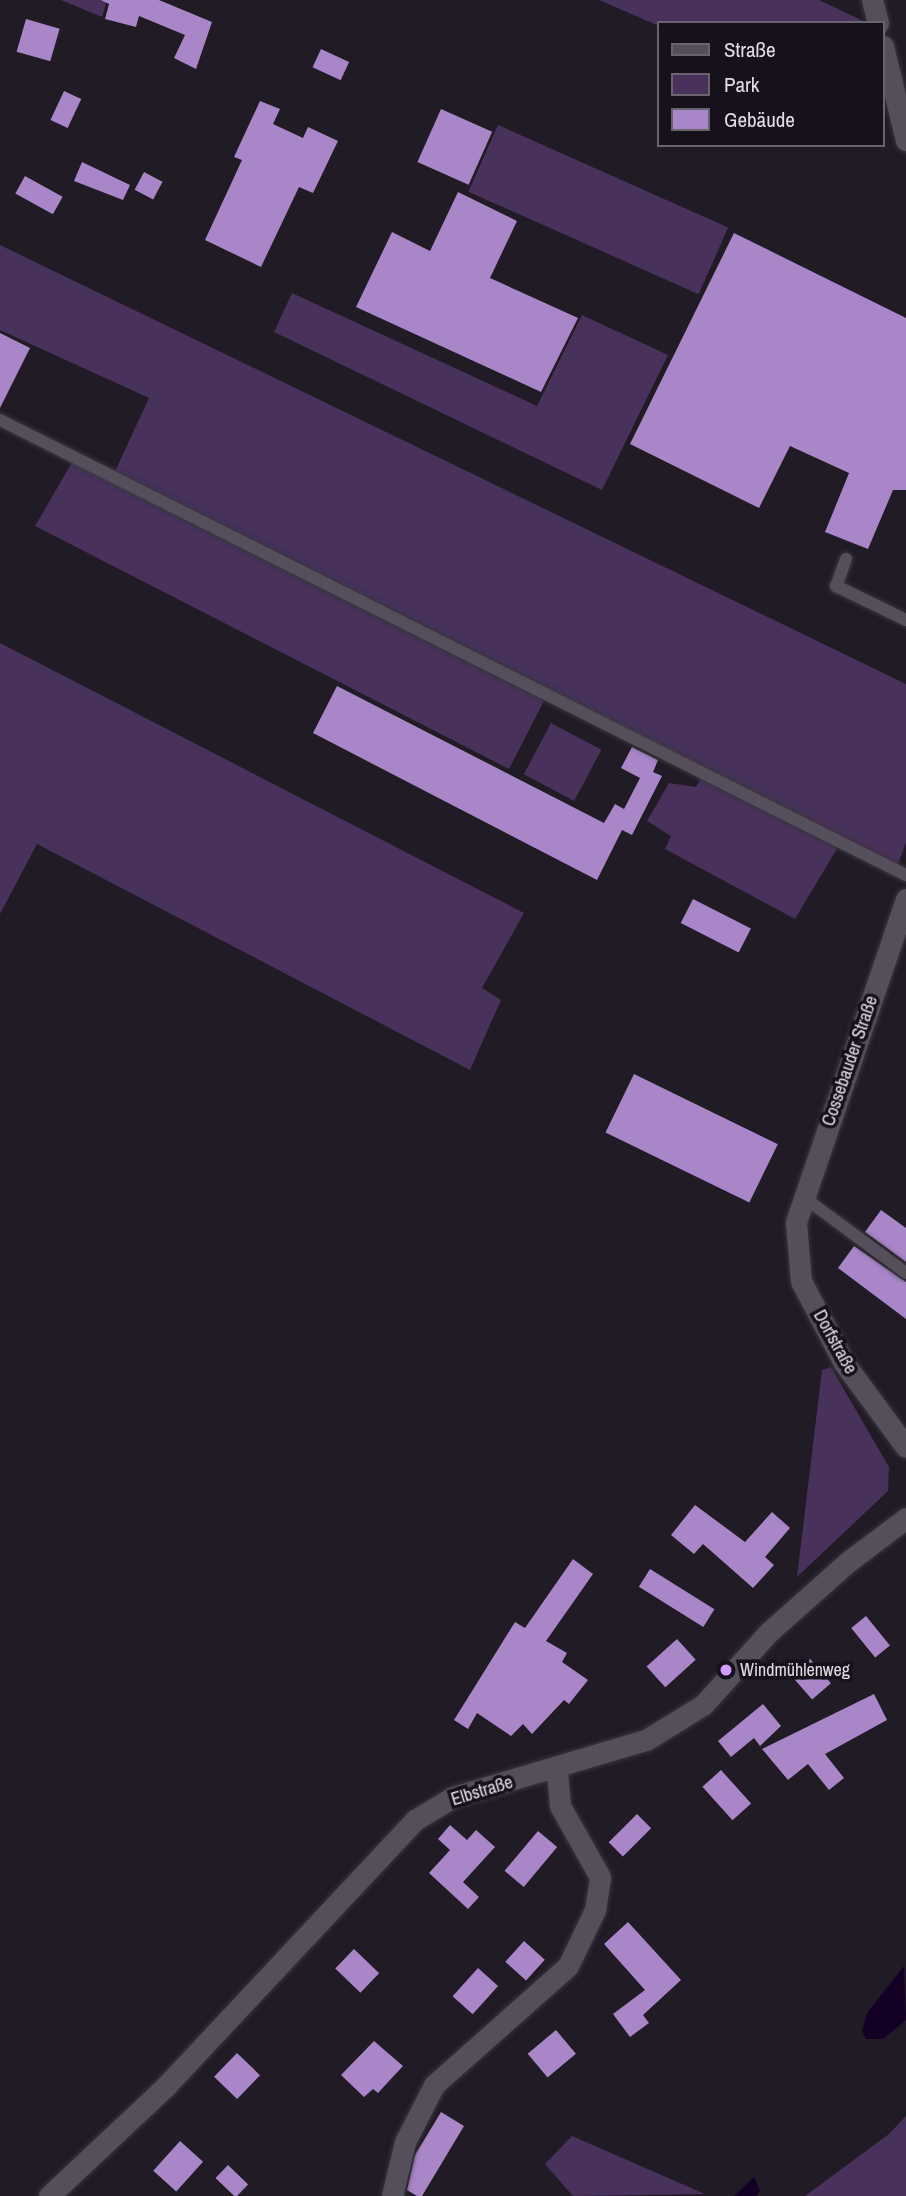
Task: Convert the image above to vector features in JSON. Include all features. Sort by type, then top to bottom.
[{"type":"street","points":[[872,0],[877,21]]},
{"type":"street","points":[[885,54],[906,140]]},
{"type":"street","name":"Cossebauder Straße","points":[[796,1223],[802,1195],[906,899]]},
{"type":"street","name":"Dorfstraße","points":[[796,1223],[801,1281],[844,1363],[906,1447]]},
{"type":"street","name":"Elbstraße","points":[[49,2196],[166,2086],[415,1819],[453,1797],[557,1769],[646,1740],[703,1705],[769,1632],[849,1561],[906,1518]]},
{"type":"street","points":[[392,2196],[405,2142],[433,2085],[568,1966],[595,1910],[600,1877],[560,1806],[557,1769]]},
{"type":"lane","points":[[0,419],[906,875]]},
{"type":"lane","points":[[846,559],[836,586],[906,620]]},
{"type":"lane","points":[[802,1195],[906,1273]]},
{"type":"green space","points":[[61,0],[107,0],[102,17]]},
{"type":"green space","points":[[599,0],[819,0],[864,21],[657,21],[657,25]]},
{"type":"green space","points":[[498,125],[728,227],[699,294],[468,192]]},
{"type":"green space","points":[[0,245],[906,684],[906,842],[898,865],[838,847],[795,919],[665,849],[671,836],[647,821],[669,783],[696,787],[701,778],[545,699],[509,769],[35,526],[74,459],[111,480],[149,398],[0,330]]},
{"type":"green space","points":[[292,293],[537,406],[582,315],[668,355],[602,490],[274,332]]},
{"type":"green space","points":[[0,643],[524,913],[482,988],[501,1000],[470,1070],[37,844],[0,914]]},
{"type":"green space","points":[[551,723],[601,750],[574,801],[524,774]]},
{"type":"green space","points":[[831,1367],[889,1467],[888,1491],[797,1577],[822,1370]]},
{"type":"green space","points":[[906,2116],[906,2196],[805,2196],[889,2134]]},
{"type":"green space","points":[[572,2136],[705,2194],[573,2196],[545,2164]]},
{"type":"shaded area","points":[[904,1966],[906,2020],[883,2039],[866,2039],[862,2031],[867,2013]]},
{"type":"shaded area","points":[[754,2177],[760,2191],[756,2196],[734,2196]]},
{"type":"building","points":[[101,0],[159,0],[212,22],[196,69],[174,58],[185,35],[139,16],[136,27],[105,19],[109,4]]},
{"type":"building","points":[[26,19],[60,29],[50,61],[17,52]]},
{"type":"building","points":[[321,49],[349,62],[341,80],[313,67]]},
{"type":"building","points":[[64,91],[81,99],[68,128],[50,120]]},
{"type":"building","points":[[260,101],[280,109],[273,124],[303,138],[308,127],[338,141],[313,193],[299,187],[261,267],[205,240],[242,160],[234,157]]},
{"type":"building","points":[[441,109],[492,132],[469,185],[417,162]]},
{"type":"building","points":[[82,162],[130,185],[123,200],[74,181]]},
{"type":"building","points":[[144,172],[163,182],[153,200],[135,190]]},
{"type":"building","points":[[25,176],[63,197],[53,214],[15,193]]},
{"type":"building","points":[[458,192],[517,221],[490,278],[578,318],[541,392],[356,307],[392,232],[430,251]]},
{"type":"building","points":[[734,233],[906,318],[906,490],[893,490],[868,549],[825,532],[849,473],[790,446],[759,508],[630,444]]},
{"type":"building","points":[[0,333],[30,348],[0,408]]},
{"type":"building","points":[[337,686],[604,823],[615,804],[624,809],[640,778],[621,768],[632,747],[658,760],[653,772],[662,776],[632,835],[622,830],[597,880],[313,733]]},
{"type":"building","points":[[693,899],[751,929],[739,953],[681,923]]},
{"type":"building","points":[[634,1074],[778,1144],[749,1203],[606,1132]]},
{"type":"building","points":[[881,1210],[906,1228],[906,1262],[865,1232]]},
{"type":"building","points":[[854,1246],[906,1282],[906,1319],[838,1268]]},
{"type":"building","points":[[695,1505],[745,1542],[772,1512],[790,1528],[765,1557],[774,1565],[753,1588],[703,1544],[694,1554],[671,1535]]},
{"type":"building","points":[[573,1559],[593,1574],[546,1641],[567,1653],[562,1662],[588,1680],[569,1704],[564,1700],[532,1734],[523,1724],[511,1736],[477,1713],[468,1729],[454,1720],[515,1622],[525,1628]]},
{"type":"building","points":[[650,1569],[714,1609],[703,1627],[639,1587]]},
{"type":"building","points":[[866,1616],[890,1646],[875,1657],[851,1628]]},
{"type":"building","points":[[677,1639],[696,1660],[665,1687],[647,1666]]},
{"type":"building","points":[[810,1659],[831,1683],[812,1700],[791,1675]]},
{"type":"building","points":[[874,1694],[887,1720],[825,1754],[844,1778],[829,1790],[808,1764],[788,1780],[762,1749]]},
{"type":"building","points":[[763,1704],[781,1726],[760,1746],[754,1738],[731,1757],[718,1741]]},
{"type":"building","points":[[721,1770],[751,1803],[733,1820],[702,1787]]},
{"type":"building","points":[[637,1814],[651,1828],[623,1856],[609,1842]]},
{"type":"building","points":[[450,1825],[467,1840],[476,1830],[495,1847],[463,1882],[479,1897],[468,1909],[429,1873],[450,1850],[438,1839]]},
{"type":"building","points":[[538,1831],[557,1847],[524,1887],[505,1871]]},
{"type":"building","points":[[628,1922],[681,1980],[643,2015],[649,2023],[630,2037],[613,2014],[645,1990],[604,1944]]},
{"type":"building","points":[[524,1941],[545,1960],[526,1981],[505,1962]]},
{"type":"building","points":[[354,1949],[379,1973],[360,1993],[335,1968]]},
{"type":"building","points":[[478,1968],[498,1986],[473,2014],[453,1996]]},
{"type":"building","points":[[556,2030],[576,2054],[548,2078],[528,2054]]},
{"type":"building","points":[[374,2041],[403,2066],[378,2093],[373,2089],[364,2097],[341,2075]]},
{"type":"building","points":[[237,2053],[260,2075],[237,2099],[214,2077]]},
{"type":"building","points":[[441,2112],[464,2126],[422,2196],[417,2196],[407,2190],[415,2155]]},
{"type":"building","points":[[180,2141],[203,2162],[176,2191],[153,2171]]},
{"type":"building","points":[[228,2165],[248,2184],[234,2196],[215,2178]]},
{"type":"place","name":"Windmühlenweg","points":[[726,1670]]}]
